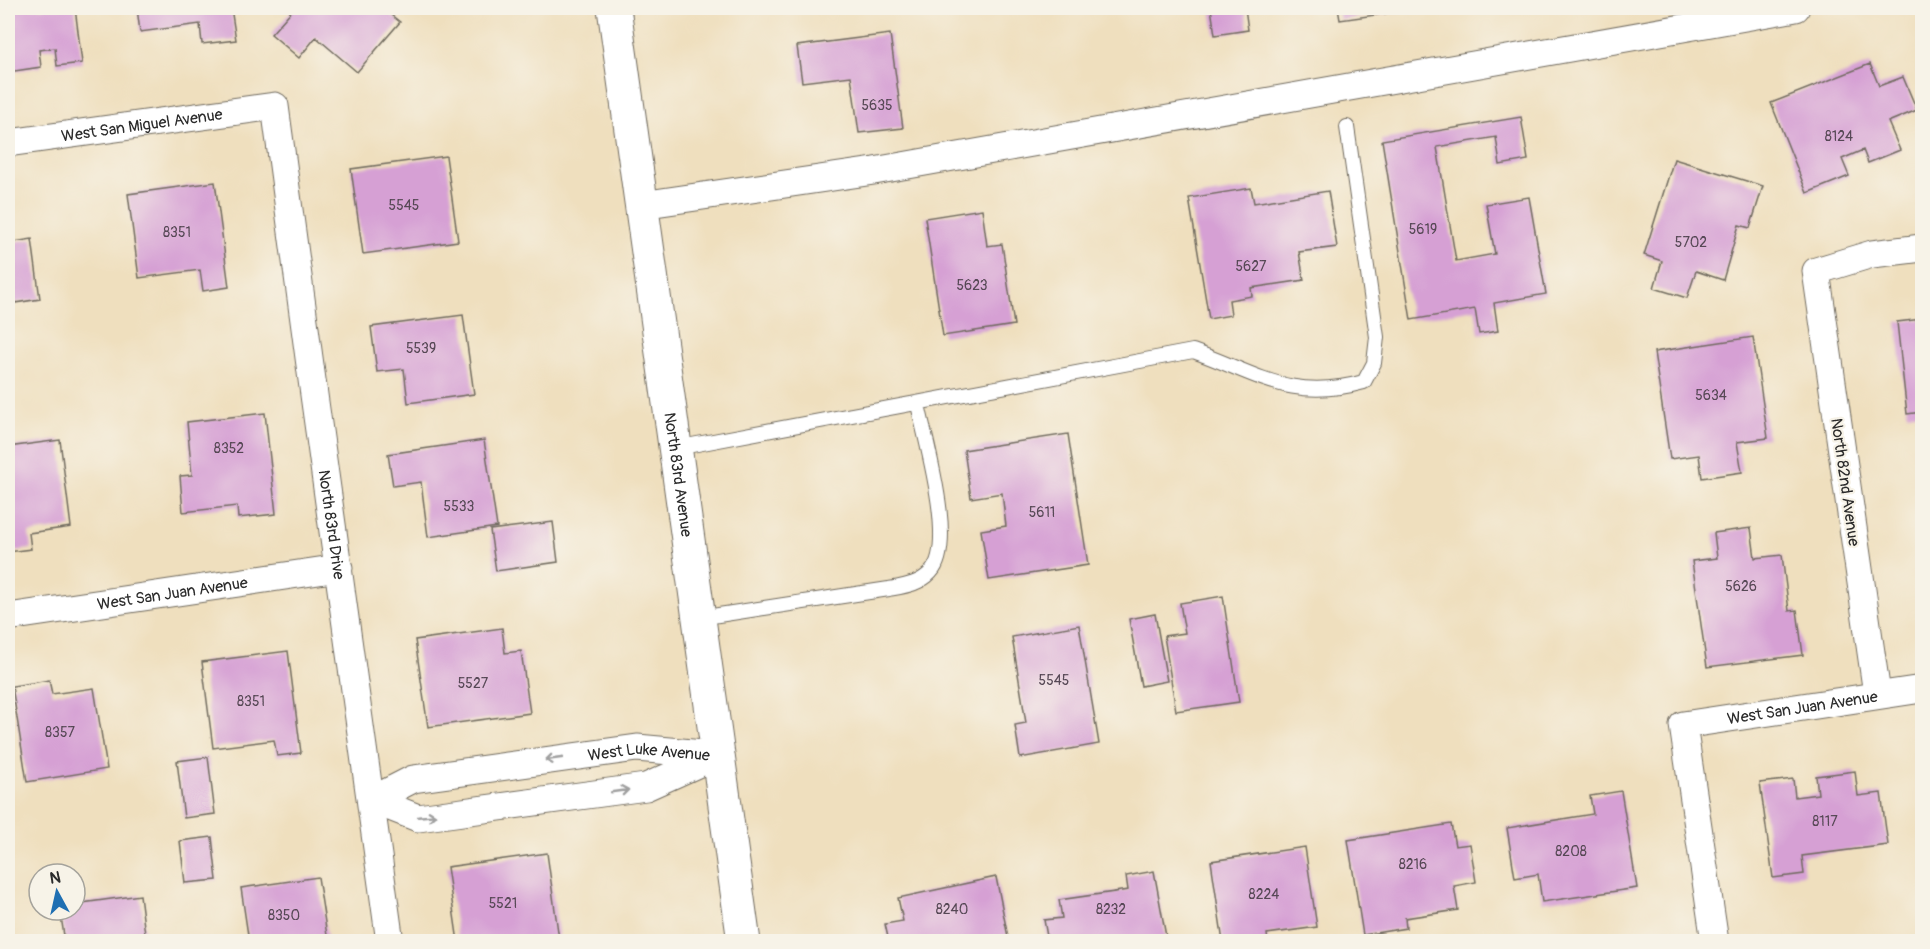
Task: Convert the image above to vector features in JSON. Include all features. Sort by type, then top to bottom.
[{"type":"main road","name":"North 83rd Avenue","points":[[614,8],[744,942]]},
{"type":"street","points":[[641,205],[874,171],[1796,8]]},
{"type":"street","name":"West San Miguel Avenue","points":[[8,143],[275,106]]},
{"type":"street","name":"North 83rd Drive","points":[[275,106],[311,387],[339,568],[390,942]]},
{"type":"street","name":"North 82nd Avenue","points":[[1877,694],[1816,271],[1872,254],[1923,248]]},
{"type":"street","name":"West San Juan Avenue","points":[[8,617],[339,568]]},
{"type":"street","name":"West San Juan Avenue","points":[[1716,942],[1683,725],[1877,694],[1923,689]]},
{"type":"street","name":"West Luke Avenue","points":[[372,800],[413,779],[638,748],[717,755]]},
{"type":"street","name":"West Luke Avenue","points":[[372,800],[418,818],[646,787],[717,755]]},
{"type":"lane","points":[[676,448],[1193,351],[1268,383],[1303,390],[1349,386],[1364,382],[1374,363],[1377,337],[1347,127]]},
{"type":"lane","points":[[699,618],[914,584],[932,571],[940,558],[943,527],[918,404]]},
{"type":"building","points":[[8,8],[75,8],[82,63],[57,66],[55,48],[39,50],[41,67],[8,72]]},
{"type":"building","points":[[137,8],[231,8],[236,40],[202,44],[200,24],[140,32]]},
{"type":"building","points":[[294,8],[382,8],[400,22],[357,72],[316,37],[299,58],[271,34]]},
{"type":"building","points":[[1211,8],[1245,8],[1248,30],[1215,35]]},
{"type":"building","points":[[1338,8],[1417,8],[1418,9],[1340,20]]},
{"type":"building","points":[[890,34],[903,128],[859,133],[851,76],[802,82],[797,46]]},
{"type":"building","points":[[1870,64],[1879,86],[1903,77],[1917,110],[1888,122],[1900,150],[1868,163],[1863,150],[1842,159],[1849,176],[1807,193],[1771,103]]},
{"type":"building","points":[[1521,117],[1528,160],[1500,165],[1496,137],[1437,147],[1456,261],[1495,254],[1486,204],[1529,197],[1546,294],[1494,303],[1498,331],[1479,334],[1475,309],[1411,320],[1382,140]]},
{"type":"building","points":[[446,156],[458,241],[363,254],[351,169]]},
{"type":"building","points":[[1674,159],[1763,186],[1750,228],[1739,225],[1723,280],[1696,271],[1687,298],[1654,288],[1662,261],[1644,255]]},
{"type":"building","points":[[215,182],[229,287],[203,291],[200,270],[139,278],[128,194]]},
{"type":"building","points":[[1251,188],[1254,203],[1328,191],[1337,247],[1299,252],[1304,280],[1251,288],[1252,296],[1229,300],[1231,315],[1209,319],[1189,198]]},
{"type":"building","points":[[982,209],[987,246],[1002,244],[1014,325],[943,336],[925,218]]},
{"type":"building","points":[[32,239],[40,299],[8,304],[8,243]]},
{"type":"building","points":[[463,315],[474,394],[408,403],[404,369],[377,372],[371,327]]},
{"type":"building","points":[[1922,319],[1922,412],[1907,414],[1897,322]]},
{"type":"building","points":[[1753,337],[1768,438],[1737,442],[1742,472],[1702,478],[1699,455],[1670,459],[1654,352]]},
{"type":"building","points":[[265,413],[276,514],[238,518],[237,506],[183,512],[180,476],[192,475],[187,422]]},
{"type":"building","points":[[1068,434],[1088,565],[989,580],[981,530],[1006,526],[1002,493],[971,498],[964,450]]},
{"type":"building","points":[[60,440],[71,527],[29,533],[31,549],[8,552],[8,447]]},
{"type":"building","points":[[484,440],[497,527],[428,537],[421,482],[393,486],[388,454]]},
{"type":"building","points":[[553,522],[558,562],[496,571],[490,530]]},
{"type":"building","points":[[1751,528],[1755,558],[1782,555],[1789,611],[1797,610],[1803,655],[1707,667],[1692,561],[1717,558],[1714,533]]},
{"type":"building","points":[[1223,596],[1239,702],[1176,711],[1164,636],[1185,633],[1180,603]]},
{"type":"building","points":[[1155,614],[1167,681],[1141,686],[1129,619]]},
{"type":"building","points":[[1079,625],[1099,744],[1020,758],[1015,725],[1026,723],[1012,637]]},
{"type":"building","points":[[502,628],[505,653],[521,651],[530,713],[428,727],[415,640]]},
{"type":"building","points":[[288,651],[301,753],[277,756],[274,740],[213,748],[202,662]]},
{"type":"building","points":[[49,680],[52,694],[94,688],[107,769],[27,782],[12,686]]},
{"type":"building","points":[[208,757],[215,814],[184,818],[177,761]]},
{"type":"building","points":[[1855,771],[1858,796],[1881,793],[1888,845],[1802,856],[1804,874],[1773,878],[1760,783],[1793,779],[1795,797],[1818,794],[1816,776]]},
{"type":"building","points":[[1621,791],[1637,888],[1542,902],[1538,874],[1515,878],[1507,828],[1593,814],[1590,796]]},
{"type":"building","points":[[1451,824],[1455,846],[1470,844],[1476,882],[1454,886],[1458,910],[1405,918],[1406,928],[1363,935],[1348,840]]},
{"type":"building","points":[[212,837],[217,880],[185,883],[180,841]]},
{"type":"building","points":[[1305,847],[1317,927],[1267,934],[1268,942],[1223,942],[1211,861]]},
{"type":"building","points":[[547,853],[559,939],[540,942],[458,942],[447,867]]},
{"type":"building","points":[[1154,871],[1167,942],[1048,942],[1044,920],[1062,918],[1059,900],[1128,890],[1126,876]]},
{"type":"building","points":[[318,877],[328,942],[249,942],[241,888]]},
{"type":"building","points":[[996,877],[1009,942],[889,942],[885,924],[903,921],[898,898]]},
{"type":"building","points":[[140,895],[146,942],[65,942],[62,922],[87,922],[87,902]]}]
